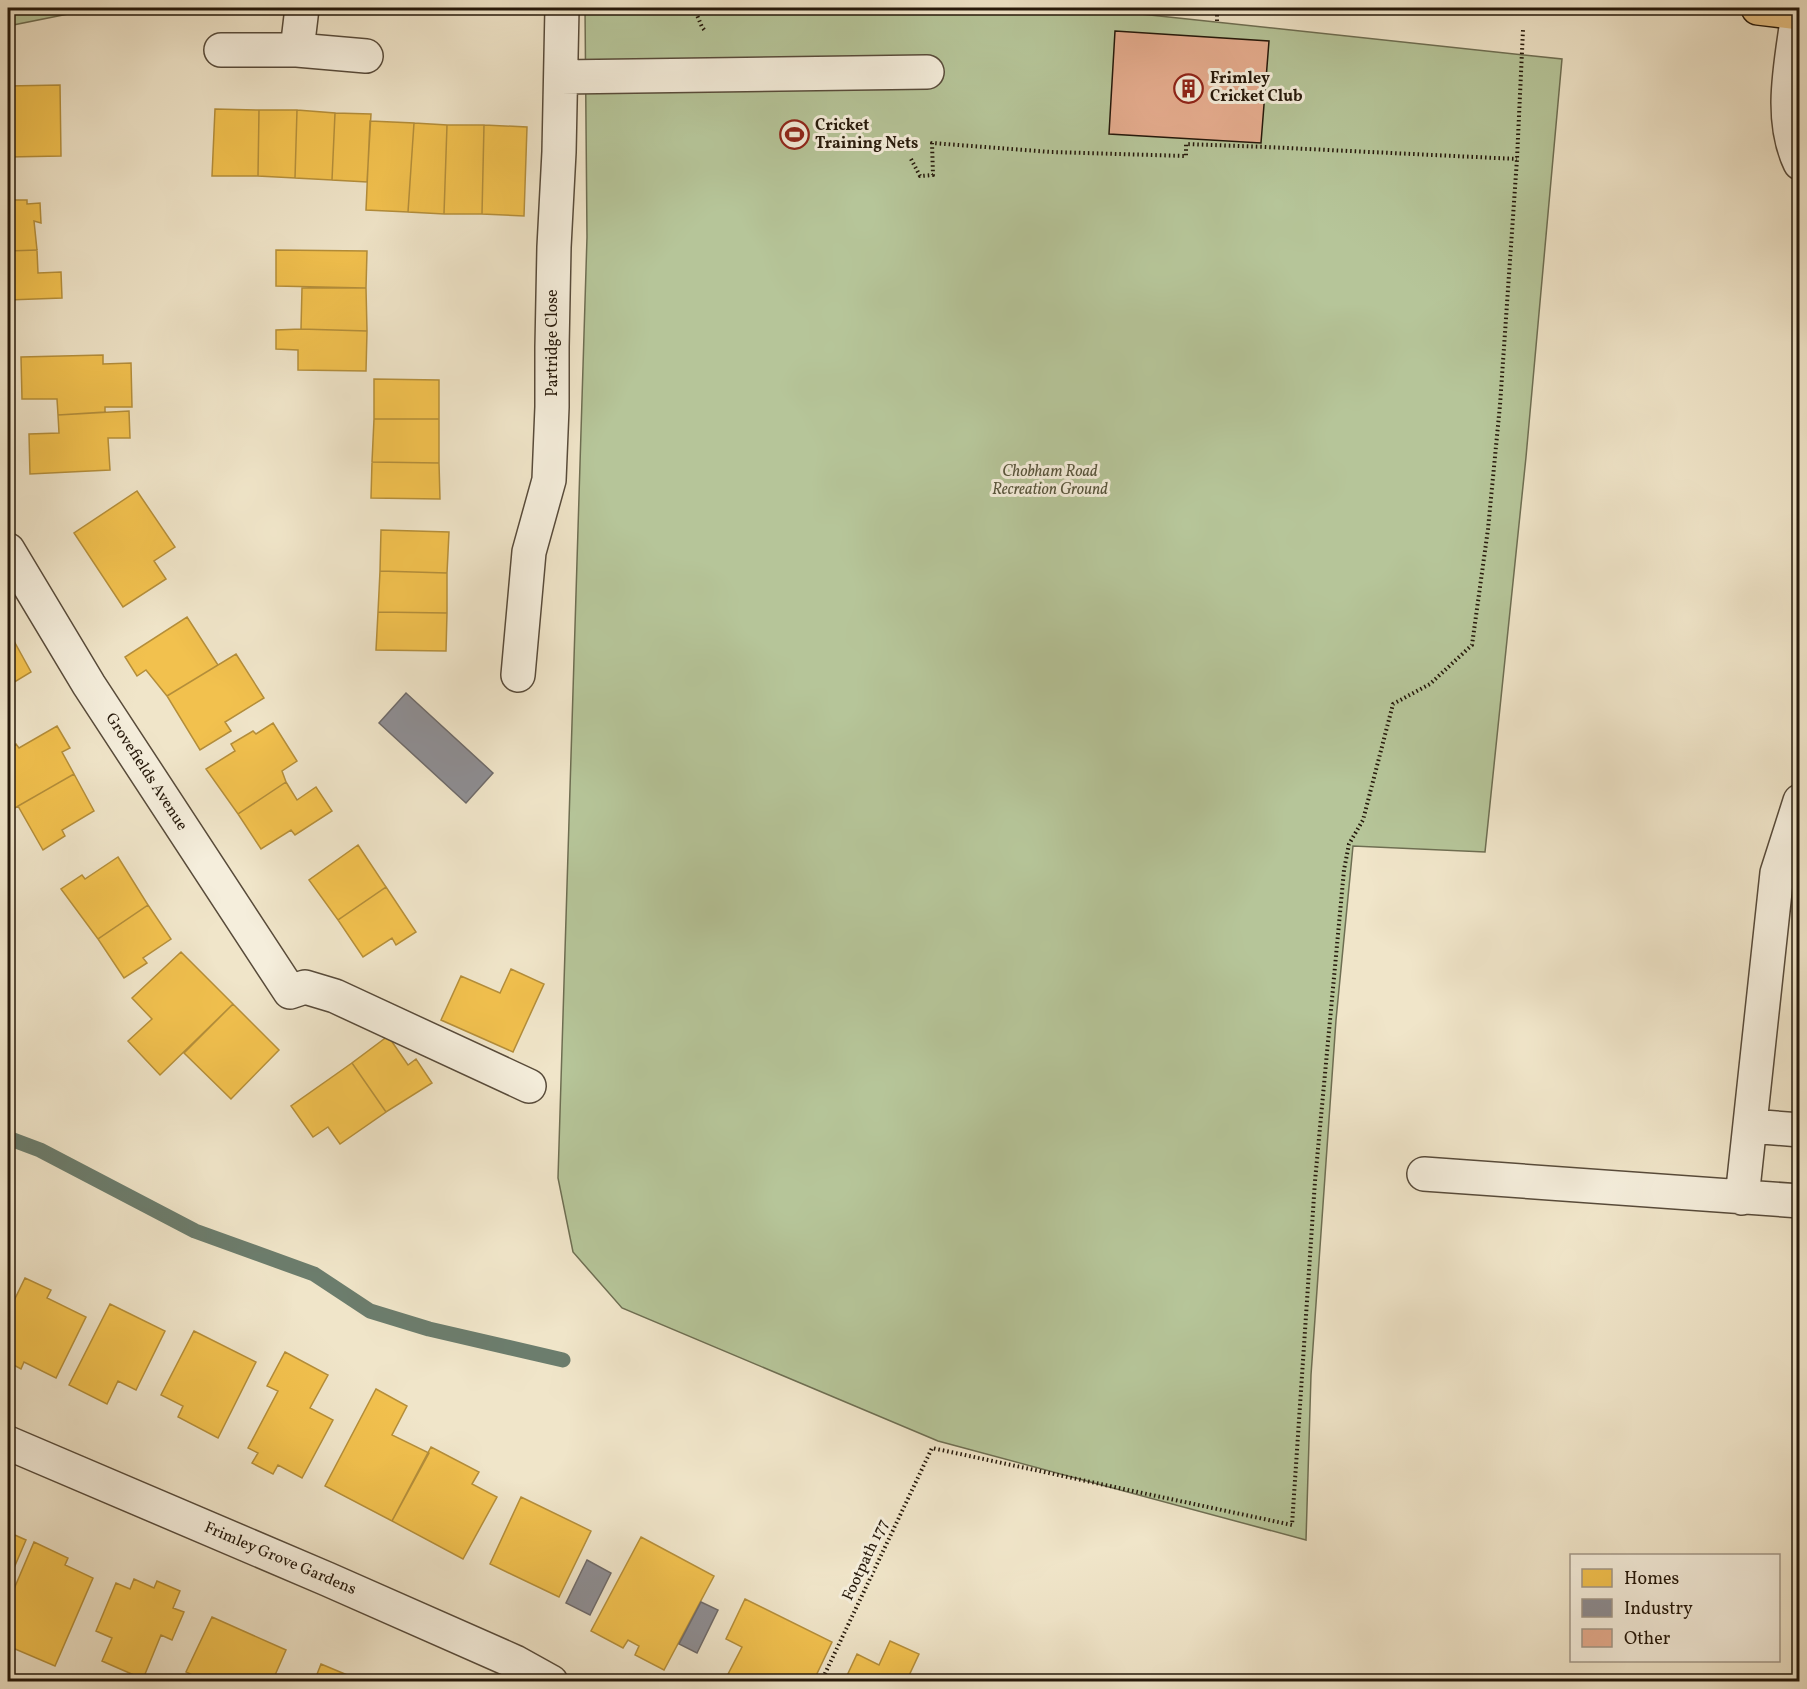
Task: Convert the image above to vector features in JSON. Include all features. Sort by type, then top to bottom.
[{"type":"main road","points":[[1758,8],[1799,13]]},
{"type":"street","points":[[297,50],[302,8]]},
{"type":"street","name":"Partridge Close","points":[[518,675],[529,552],[549,480],[562,8]]},
{"type":"street","points":[[1799,13],[1789,94],[1789,115],[1791,137],[1800,163]]},
{"type":"street","points":[[221,50],[297,50],[366,56]]},
{"type":"street","points":[[561,77],[927,72]]},
{"type":"street","name":"Grovefields Avenue","points":[[8,550],[89,685],[290,992],[304,987],[335,996],[529,1086]]},
{"type":"street","points":[[1742,1198],[1777,873],[1800,801]]},
{"type":"street","points":[[1750,1126],[1800,1130]]},
{"type":"street","points":[[1424,1174],[1800,1201]]},
{"type":"street","name":"Frimley Grove Gardens","points":[[8,1443],[515,1662],[551,1682]]},
{"type":"path","points":[[1217,21],[1218,8]]},
{"type":"path","points":[[911,159],[920,176],[933,175],[932,143],[1052,152],[1186,156],[1186,144],[1517,159],[1523,30]]},
{"type":"path","name":"Footpath 177","points":[[821,1682],[932,1448],[1292,1525],[1315,1182],[1344,870],[1349,844],[1363,820],[1393,704],[1430,684],[1472,645],[1488,529],[1500,405],[1517,159]]},
{"type":"green space","points":[[8,8],[98,8],[8,26]]},
{"type":"green space","name":"Chobham Road Recreation Ground","points":[[585,8],[1084,8],[1562,59],[1526,457],[1485,852],[1353,846],[1336,1020],[1311,1375],[1306,1540],[938,1441],[622,1308],[573,1252],[558,1178],[587,237]]},
{"type":"building: Homes","points":[[60,85],[61,156],[8,157],[8,86]]},
{"type":"building: Homes","points":[[215,109],[259,110],[258,176],[212,176]]},
{"type":"building: Homes","points":[[259,110],[297,110],[295,178],[258,176]]},
{"type":"building: Homes","points":[[297,110],[335,113],[332,180],[295,178]]},
{"type":"building: Homes","points":[[335,113],[371,114],[367,182],[332,180]]},
{"type":"building: Homes","points":[[370,121],[414,123],[408,212],[366,210]]},
{"type":"building: Homes","points":[[414,123],[447,125],[444,214],[408,212]]},
{"type":"building: Homes","points":[[447,125],[484,125],[482,214],[444,214]]},
{"type":"building: Homes","points":[[484,125],[527,127],[524,216],[482,214]]},
{"type":"building: Homes","points":[[8,200],[27,200],[27,204],[40,203],[41,223],[34,221],[37,250],[8,251]]},
{"type":"building: Homes","points":[[37,250],[38,273],[61,272],[62,298],[8,300],[8,251]]},
{"type":"building: Homes","points":[[276,250],[367,251],[366,288],[276,286]]},
{"type":"building: Homes","points":[[302,288],[366,288],[367,331],[301,329]]},
{"type":"building: Homes","points":[[276,330],[367,331],[366,371],[298,370],[298,350],[276,349]]},
{"type":"building: Homes","points":[[103,355],[103,364],[131,363],[132,407],[105,407],[105,412],[58,415],[57,399],[22,399],[21,357]]},
{"type":"building: Homes","points":[[374,379],[439,380],[439,419],[374,419]]},
{"type":"building: Homes","points":[[129,411],[130,438],[108,438],[110,470],[30,474],[29,434],[59,433],[58,415]]},
{"type":"building: Homes","points":[[374,419],[439,419],[439,463],[372,462]]},
{"type":"building: Homes","points":[[372,462],[439,463],[440,499],[371,498]]},
{"type":"building: Homes","points":[[137,491],[175,547],[154,561],[166,579],[123,607],[74,533]]},
{"type":"building: Homes","points":[[381,530],[449,532],[447,573],[380,571]]},
{"type":"building: Homes","points":[[380,571],[447,573],[447,613],[378,612]]},
{"type":"building: Homes","points":[[378,612],[447,613],[446,651],[376,650]]},
{"type":"building: Homes","points":[[187,617],[218,665],[167,696],[146,670],[137,676],[125,657]]},
{"type":"building: Homes","points":[[14,641],[31,672],[8,686],[8,645]]},
{"type":"building: Homes","points":[[236,654],[264,698],[225,722],[231,731],[200,750],[167,696]]},
{"type":"building: Homes","points":[[273,723],[297,761],[282,771],[286,782],[238,814],[206,769],[235,751],[231,744],[253,731],[256,734]]},
{"type":"building: Homes","points":[[57,726],[70,748],[62,752],[74,774],[8,812],[8,749],[16,744],[19,748]]},
{"type":"building: Homes","points":[[74,774],[94,811],[62,830],[65,836],[43,850],[18,806]]},
{"type":"building: Homes","points":[[286,782],[297,800],[316,787],[332,811],[295,835],[291,830],[261,849],[238,814]]},
{"type":"building: Homes","points":[[358,845],[386,887],[338,920],[309,880]]},
{"type":"building: Homes","points":[[118,857],[148,905],[98,939],[61,889],[82,875],[85,879]]},
{"type":"building: Homes","points":[[386,887],[416,932],[396,945],[392,938],[363,957],[338,920]]},
{"type":"building: Homes","points":[[148,905],[171,939],[143,958],[147,963],[124,978],[98,939]]},
{"type":"building: Homes","points":[[181,952],[233,1004],[160,1075],[128,1041],[152,1019],[132,998]]},
{"type":"building: Homes","points":[[511,969],[544,984],[513,1052],[441,1020],[461,976],[500,993]]},
{"type":"building: Homes","points":[[233,1004],[279,1050],[231,1099],[184,1053]]},
{"type":"building: Homes","points":[[388,1036],[408,1065],[416,1059],[432,1083],[386,1112],[352,1063]]},
{"type":"building: Homes","points":[[352,1063],[386,1112],[340,1144],[328,1127],[313,1137],[291,1106]]},
{"type":"building: Homes","points":[[25,1278],[51,1290],[47,1298],[86,1317],[56,1378],[24,1362],[21,1369],[8,1362],[8,1313]]},
{"type":"building: Homes","points":[[110,1304],[165,1331],[136,1390],[118,1381],[107,1404],[69,1385]]},
{"type":"building: Homes","points":[[194,1331],[256,1362],[218,1438],[178,1417],[183,1406],[161,1395]]},
{"type":"building: Homes","points":[[285,1352],[328,1375],[310,1408],[333,1420],[302,1478],[278,1465],[273,1474],[252,1463],[258,1453],[248,1448],[278,1391],[267,1386]]},
{"type":"building: Homes","points":[[376,1389],[407,1406],[392,1435],[429,1453],[392,1521],[325,1486]]},
{"type":"building: Homes","points":[[431,1447],[479,1472],[472,1484],[497,1497],[463,1559],[392,1521]]},
{"type":"building: Homes","points":[[521,1497],[591,1531],[559,1597],[490,1564]]},
{"type":"building: Homes","points":[[8,1532],[26,1540],[8,1582]]},
{"type":"building: Homes","points":[[641,1537],[714,1576],[664,1670],[635,1655],[639,1646],[628,1640],[623,1648],[591,1631]]},
{"type":"building: Homes","points":[[34,1542],[68,1558],[65,1565],[93,1578],[55,1666],[8,1646],[8,1603]]},
{"type":"building: Homes","points":[[134,1579],[154,1588],[157,1581],[180,1591],[173,1608],[184,1612],[172,1640],[161,1635],[143,1679],[102,1661],[112,1638],[96,1631],[116,1583],[130,1589]]},
{"type":"building: Homes","points":[[745,1599],[832,1642],[813,1682],[729,1682],[725,1680],[742,1647],[726,1639]]},
{"type":"building: Homes","points":[[212,1617],[286,1650],[272,1682],[207,1682],[186,1672]]},
{"type":"building: Homes","points":[[890,1641],[919,1654],[906,1682],[844,1682],[857,1654],[879,1665]]},
{"type":"building: Homes","points":[[321,1664],[352,1677],[350,1682],[314,1682]]},
{"type":"building: Industry","points":[[406,693],[493,773],[466,803],[379,723]]},
{"type":"building: Industry","points":[[587,1560],[611,1573],[590,1615],[566,1603]]},
{"type":"building: Industry","points":[[701,1602],[718,1610],[697,1653],[679,1644]]},
{"type":"building: Other","name":"Frimley Cricket Club","points":[[1115,31],[1269,41],[1261,143],[1109,134]]},
{"type":"waterway","points":[[8,1138],[40,1150],[195,1231],[314,1274],[370,1311],[429,1329],[563,1360]]},
{"type":"place","name":"Frimley Cricket Club","points":[[1189,88]]},
{"type":"place","name":"Cricket Training Nets","points":[[794,135]]}]
